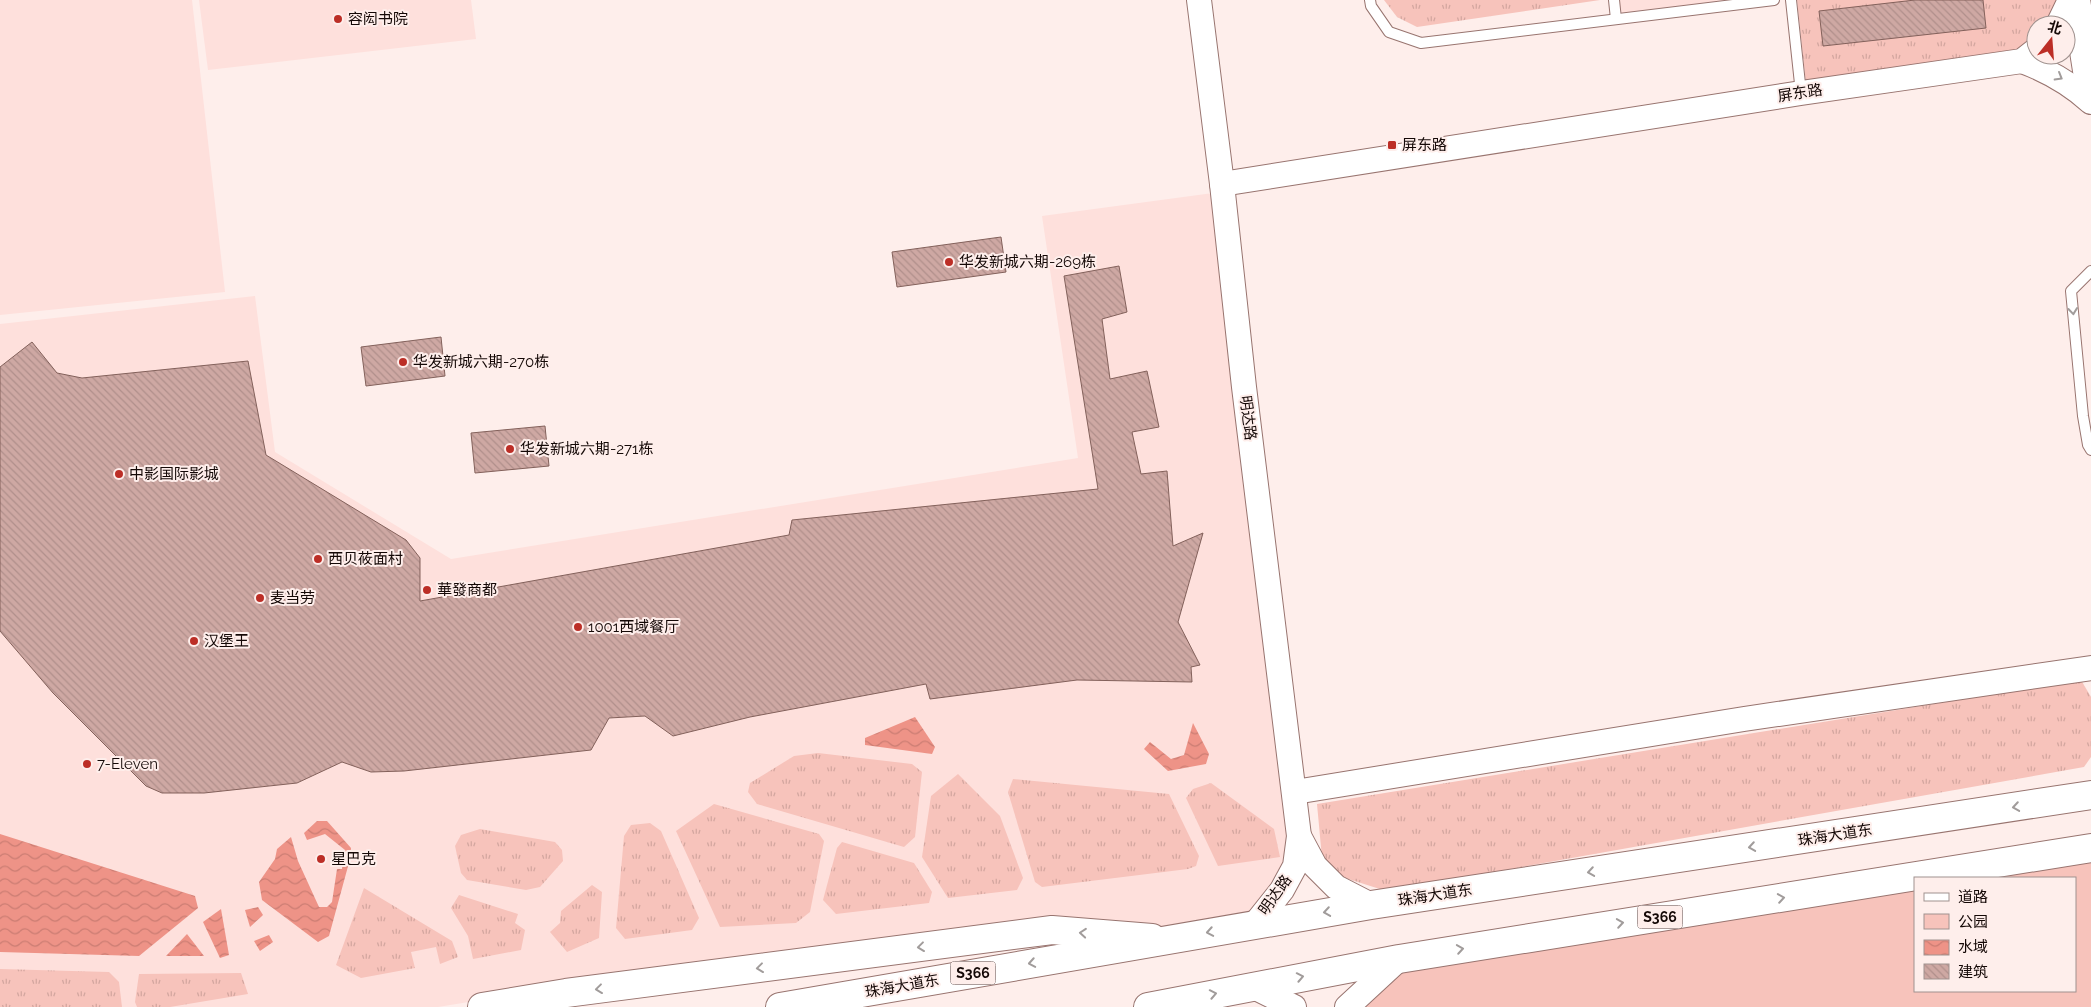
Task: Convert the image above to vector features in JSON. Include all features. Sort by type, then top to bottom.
[{"type":"main road","points":[[2076,0],[2091,96]]},
{"type":"main road","points":[[2065,800],[2091,784]]},
{"type":"main road","name":"珠海大道东","points":[[780,1007],[1371,905],[2091,795]]},
{"type":"main road","name":"S366","points":[[1918,877],[2083,851]]},
{"type":"main road","name":"S366","points":[[1148,1007],[1399,959],[1914,878]]},
{"type":"main road","points":[[482,1007],[566,993],[1052,930],[1166,939]]},
{"type":"street","name":"明达路","points":[[1199,0],[1299,836],[1295,866],[1282,890],[1255,924]]},
{"type":"street","points":[[2063,15],[2070,0]]},
{"type":"street","name":"屏东路","points":[[1222,184],[1801,93],[2026,56]]},
{"type":"street","name":"屏东路","points":[[2040,65],[2071,84],[2091,102]]},
{"type":"street","points":[[1295,792],[1744,718],[2091,668]]},
{"type":"street","name":"明达路","points":[[1299,836],[1315,866],[1336,887],[1371,905]]},
{"type":"street","points":[[1347,1007],[1399,959]]},
{"type":"street","points":[[1252,986],[1294,1007]]},
{"type":"lane","points":[[1370,0],[1371,6],[1390,32],[1421,43],[1774,0]]},
{"type":"lane","points":[[1614,0],[1616,19]]},
{"type":"lane","points":[[1791,0],[1801,93]]},
{"type":"lane","points":[[2091,271],[2071,291],[2083,416],[2088,445],[2091,450]]},
{"type":"shaded area","points":[[0,0],[192,0],[225,292],[0,315]]},
{"type":"shaded area","name":"容闳书院","points":[[199,0],[471,0],[476,39],[208,70]]},
{"type":"shaded area","points":[[1618,0],[1739,0],[1619,14]]},
{"type":"shaded area","points":[[1213,193],[1290,839],[1287,862],[1249,917],[1164,927],[1050,922],[574,985],[438,1007],[0,1007],[0,324],[255,296],[275,452],[451,559],[1078,458],[1042,216]]},
{"type":"green space","points":[[1384,0],[1600,0],[1417,27],[1397,17]]},
{"type":"green space","points":[[1797,0],[2062,0],[2054,15],[2026,15],[2026,48],[2019,53],[1806,84]]},
{"type":"green space","points":[[2081,680],[2091,697],[2091,757],[2084,767],[1386,891],[1339,876],[1322,858],[1317,804]]},
{"type":"green space","points":[[818,753],[912,764],[922,772],[915,837],[904,847],[757,804],[748,792],[750,783],[794,756]]},
{"type":"green space","points":[[958,774],[1000,816],[1023,878],[1017,890],[948,898],[922,857],[931,796]]},
{"type":"green space","points":[[1013,779],[1169,794],[1199,856],[1196,866],[1188,869],[1042,887],[1035,882],[1008,792]]},
{"type":"green space","points":[[1211,783],[1274,829],[1280,857],[1218,866],[1186,798],[1193,789]]},
{"type":"green space","points":[[714,804],[819,834],[824,841],[810,912],[796,923],[720,927],[676,831]]},
{"type":"green space","points":[[650,823],[661,831],[699,918],[692,930],[625,939],[616,928],[624,836],[631,825]]},
{"type":"green space","points":[[480,829],[555,842],[562,850],[563,861],[540,887],[526,890],[467,880],[461,873],[455,846],[461,835]]},
{"type":"green space","points":[[842,842],[914,863],[932,892],[929,903],[836,914],[823,900],[837,848]]},
{"type":"green space","points":[[2091,861],[2091,1007],[1354,1007],[1401,963],[1914,881],[1914,992],[2076,992],[2076,877],[1944,877]]},
{"type":"green space","points":[[592,885],[602,892],[599,938],[567,952],[550,932],[560,923],[561,911]]},
{"type":"green space","points":[[364,888],[452,941],[458,957],[440,964],[436,947],[411,952],[415,968],[361,978],[336,965]]},
{"type":"green space","points":[[459,895],[518,914],[515,923],[525,930],[521,950],[473,959],[468,936],[451,908]]},
{"type":"green space","points":[[0,969],[109,972],[119,982],[122,1007],[0,1007]]},
{"type":"green space","points":[[241,973],[248,994],[170,1007],[137,1007],[135,1002],[139,974]]},
{"type":"water","points":[[915,717],[935,747],[932,754],[865,745],[865,738]]},
{"type":"water","points":[[1193,723],[1209,754],[1206,764],[1168,771],[1144,749],[1150,742],[1171,759],[1184,755]]},
{"type":"water","points":[[317,821],[327,821],[351,848],[350,859],[329,936],[318,942],[262,900],[259,882],[275,859],[277,849],[291,837],[298,861],[319,907],[327,907],[332,902],[337,869],[342,869],[345,850],[325,834],[307,840],[304,833]]},
{"type":"water","points":[[0,834],[195,896],[198,908],[139,956],[0,952]]},
{"type":"water","points":[[258,907],[263,915],[250,927],[245,910]]},
{"type":"water","points":[[221,909],[229,955],[220,958],[203,922]]},
{"type":"water","points":[[187,934],[204,956],[166,956]]},
{"type":"water","points":[[269,935],[273,942],[260,951],[254,941]]},
{"type":"building","points":[[1915,0],[1983,0],[1986,28],[1823,46],[1819,11]]},
{"type":"building","name":"华发新城六期-269栋","points":[[1001,237],[1006,272],[897,287],[892,252]]},
{"type":"building","points":[[1119,266],[1127,312],[1102,319],[1110,379],[1147,371],[1159,427],[1132,432],[1141,474],[1167,471],[1173,546],[1203,533],[1178,622],[1200,665],[1191,667],[1192,682],[1077,680],[930,699],[926,684],[750,717],[673,736],[645,716],[609,718],[591,750],[404,771],[371,772],[342,762],[297,783],[204,793],[162,793],[146,786],[53,693],[0,631],[0,367],[32,342],[57,373],[82,378],[248,361],[266,455],[406,540],[420,558],[420,601],[789,535],[792,520],[1098,489],[1064,276]]},
{"type":"building","name":"华发新城六期-270栋","points":[[441,337],[445,376],[366,386],[361,347]]},
{"type":"building","name":"华发新城六期-271栋","points":[[545,426],[549,466],[475,473],[471,433]]},
{"type":"place","name":"容闳书院","points":[[338,19]]},
{"type":"place","name":"屏东路","points":[[1392,145]]},
{"type":"place","name":"华发新城六期-269栋","points":[[949,262]]},
{"type":"place","name":"华发新城六期-270栋","points":[[403,362]]},
{"type":"place","name":"华发新城六期-271栋","points":[[510,449]]},
{"type":"place","name":"中影国际影城","points":[[119,474]]},
{"type":"place","name":"西贝莜面村","points":[[318,559]]},
{"type":"place","name":"華發商都","points":[[427,590]]},
{"type":"place","name":"麦当劳","points":[[260,598]]},
{"type":"place","name":"1001西域餐厅","points":[[578,627]]},
{"type":"place","name":"汉堡王","points":[[194,641]]},
{"type":"place","name":"7-Eleven","points":[[87,764]]},
{"type":"place","name":"星巴克","points":[[321,859]]}]
